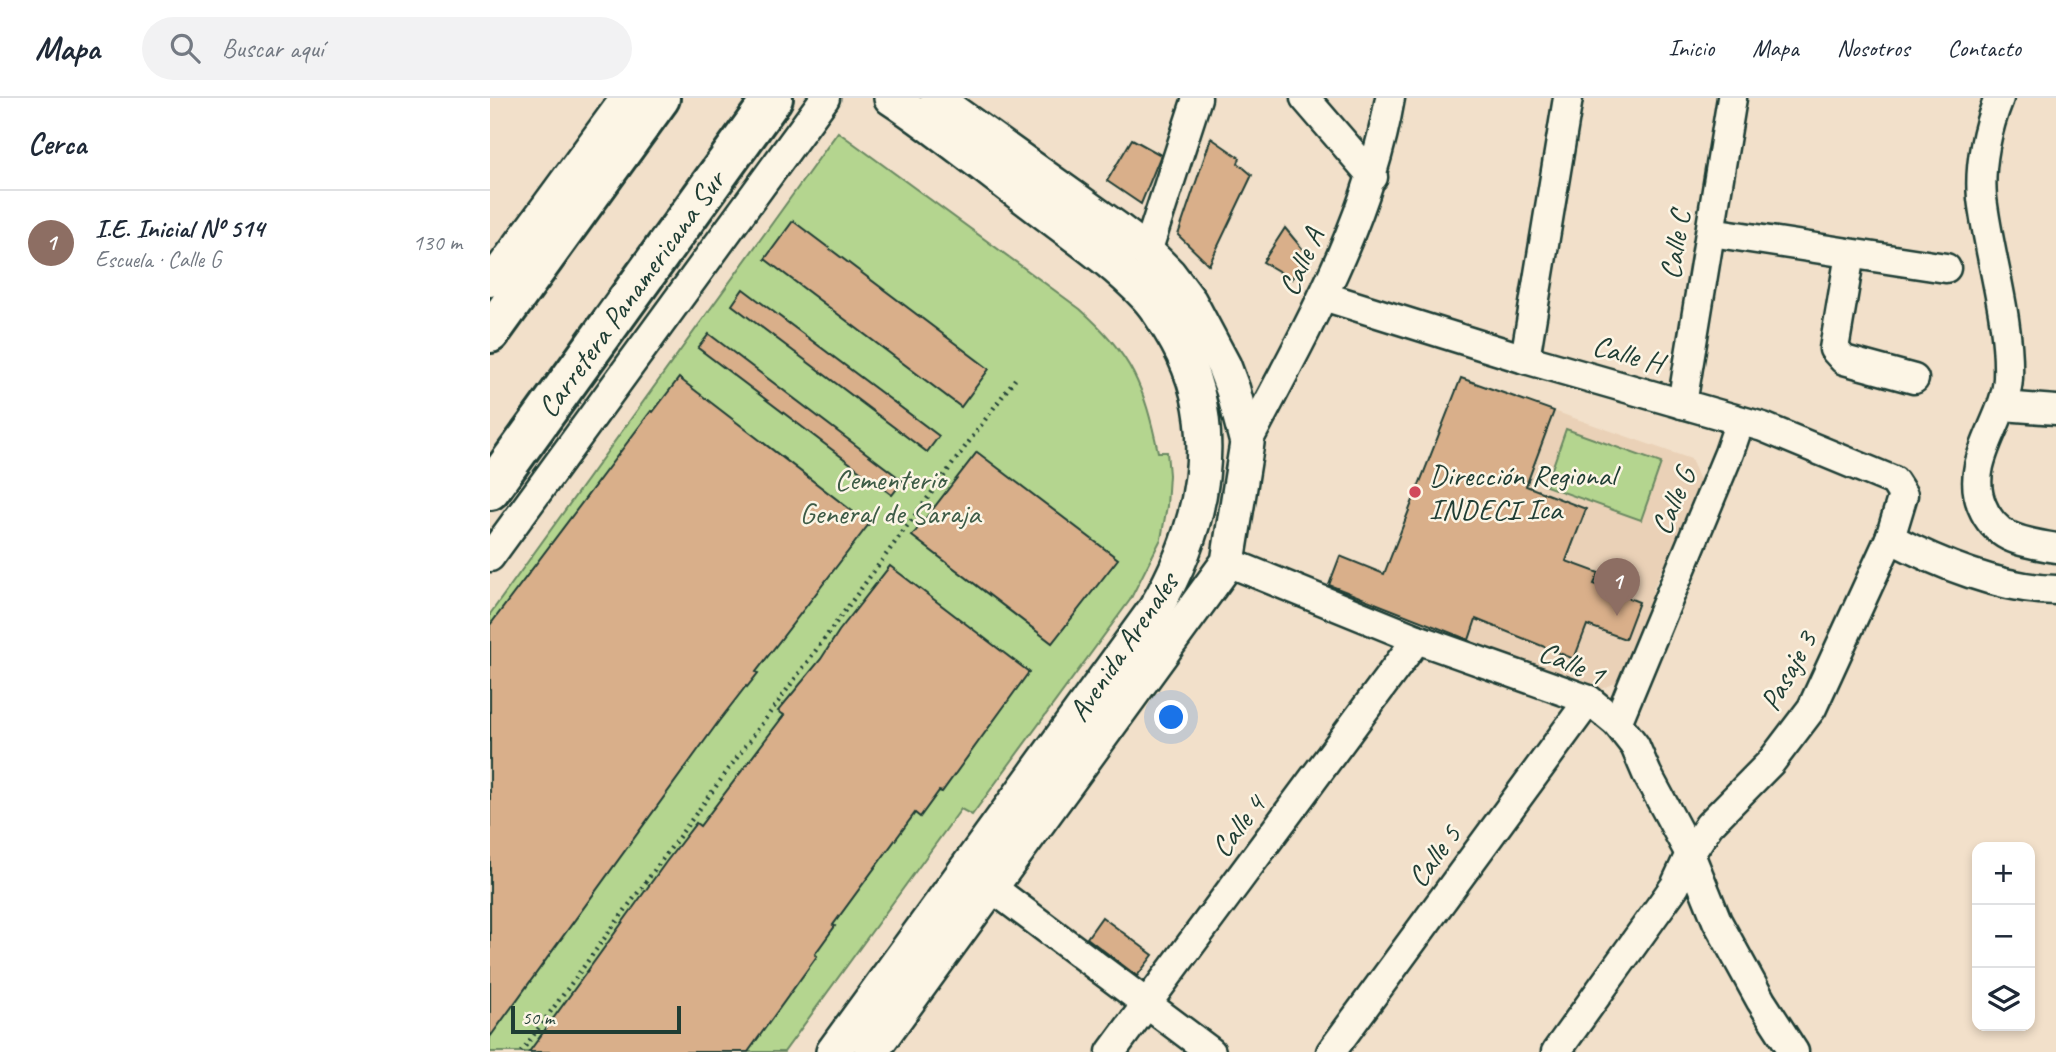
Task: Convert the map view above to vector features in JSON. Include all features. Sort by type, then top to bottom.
[{"type":"highway","points":[[490,333],[660,98]]},
{"type":"highway","name":"Carretera Panamericana Sur","points":[[490,490],[773,98]]},
{"type":"street","points":[[490,282],[625,98]]},
{"type":"street","points":[[490,557],[825,98]]},
{"type":"street","name":"Avenida Arenales","points":[[871,1052],[978,878],[1172,581],[1184,554],[1200,502],[1205,441],[1193,378],[1166,322],[1149,300],[1110,262],[891,98]]},
{"type":"street","name":"Avenida Arenales","points":[[833,1052],[978,878],[1228,562],[1247,443],[1228,378],[1200,320],[1169,274],[1147,252],[937,98]]},
{"type":"street","points":[[1147,252],[1197,98]]},
{"type":"street","points":[[1305,98],[1373,177]]},
{"type":"street","name":"Calle A","points":[[1247,443],[1323,296],[1373,177],[1390,98]]},
{"type":"street","points":[[1525,359],[1568,98]]},
{"type":"street","name":"Calle C","points":[[1682,404],[1732,98]]},
{"type":"street","points":[[1999,98],[1987,137],[1982,195],[2006,334],[2008,379],[2003,406],[1977,471],[1981,504],[1992,524],[2013,540],[2056,548]]},
{"type":"street","points":[[1711,232],[1946,268]]},
{"type":"street","points":[[1850,254],[1834,349],[1844,360],[1851,363],[1914,379]]},
{"type":"street","name":"Calle H","points":[[1323,296],[1525,359],[1763,427],[1894,481],[1903,495]]},
{"type":"street","points":[[2003,406],[2056,411]]},
{"type":"street","name":"Calle G","points":[[1617,723],[1724,466],[1740,421]]},
{"type":"street","name":"Pasaje 3","points":[[1556,1052],[1675,886],[1690,854],[1709,825],[1772,762],[1812,708],[1890,538],[1903,495]]},
{"type":"street","points":[[1890,538],[1966,572],[2015,584],[2056,590]]},
{"type":"street","name":"Calle 1","points":[[1228,562],[1417,639],[1589,700],[1617,723],[1634,746],[1690,854],[1717,921],[1784,1047]]},
{"type":"street","name":"Calle 4","points":[[1111,1052],[1417,639]]},
{"type":"street","name":"Calle 5","points":[[1331,1052],[1589,700]]},
{"type":"street","points":[[978,878],[1211,1052]]},
{"type":"path","points":[[521,1052],[1015,379]]},
{"type":"shaded area","points":[[1554,411],[1691,459],[1702,485],[1669,566],[1662,569],[1653,589],[1656,599],[1623,679],[1598,691],[1468,642]]},
{"type":"green space","name":"Cementerio General de Saraja","points":[[838,132],[1080,309],[1112,341],[1124,357],[1141,390],[1158,452],[1167,452],[1167,506],[1161,539],[1130,600],[972,815],[961,809],[784,1052],[490,1052],[490,614]]},
{"type":"green space","points":[[1566,429],[1661,463],[1641,520],[1546,486]]},
{"type":"building","points":[[1211,138],[1240,158],[1238,163],[1252,175],[1209,265],[1178,235]]},
{"type":"building","points":[[1132,139],[1161,155],[1141,204],[1107,181]]},
{"type":"building","points":[[793,221],[989,369],[961,407],[765,259]]},
{"type":"building","points":[[1285,228],[1305,252],[1292,279],[1263,262]]},
{"type":"building","points":[[743,289],[939,436],[927,452],[732,305]]},
{"type":"building","points":[[709,334],[903,481],[892,495],[698,348]]},
{"type":"building","points":[[679,378],[869,524],[719,721],[490,1037],[490,625],[651,411],[653,412]]},
{"type":"building","points":[[1461,378],[1554,411],[1526,486],[1586,509],[1566,561],[1599,573],[1594,584],[1639,602],[1625,639],[1587,625],[1574,659],[1476,619],[1469,640],[1329,585],[1340,556],[1384,574]]},
{"type":"building","points":[[977,452],[1118,559],[1052,643],[912,536]]},
{"type":"building","points":[[890,566],[1029,672],[942,792],[939,791],[920,817],[915,813],[833,925],[835,926],[815,954],[817,956],[748,1052],[529,1052],[666,862],[696,823],[700,826],[784,715],[778,711],[821,659],[839,631]]},
{"type":"building","points":[[1102,917],[1153,955],[1137,976],[1087,938]]},
{"type":"place","name":"Dirección Regional INDECI Ica","points":[[1415,492]]},
{"type":"place","name":"I.E. Inicial Nº 514","points":[[1617,616]]}]
